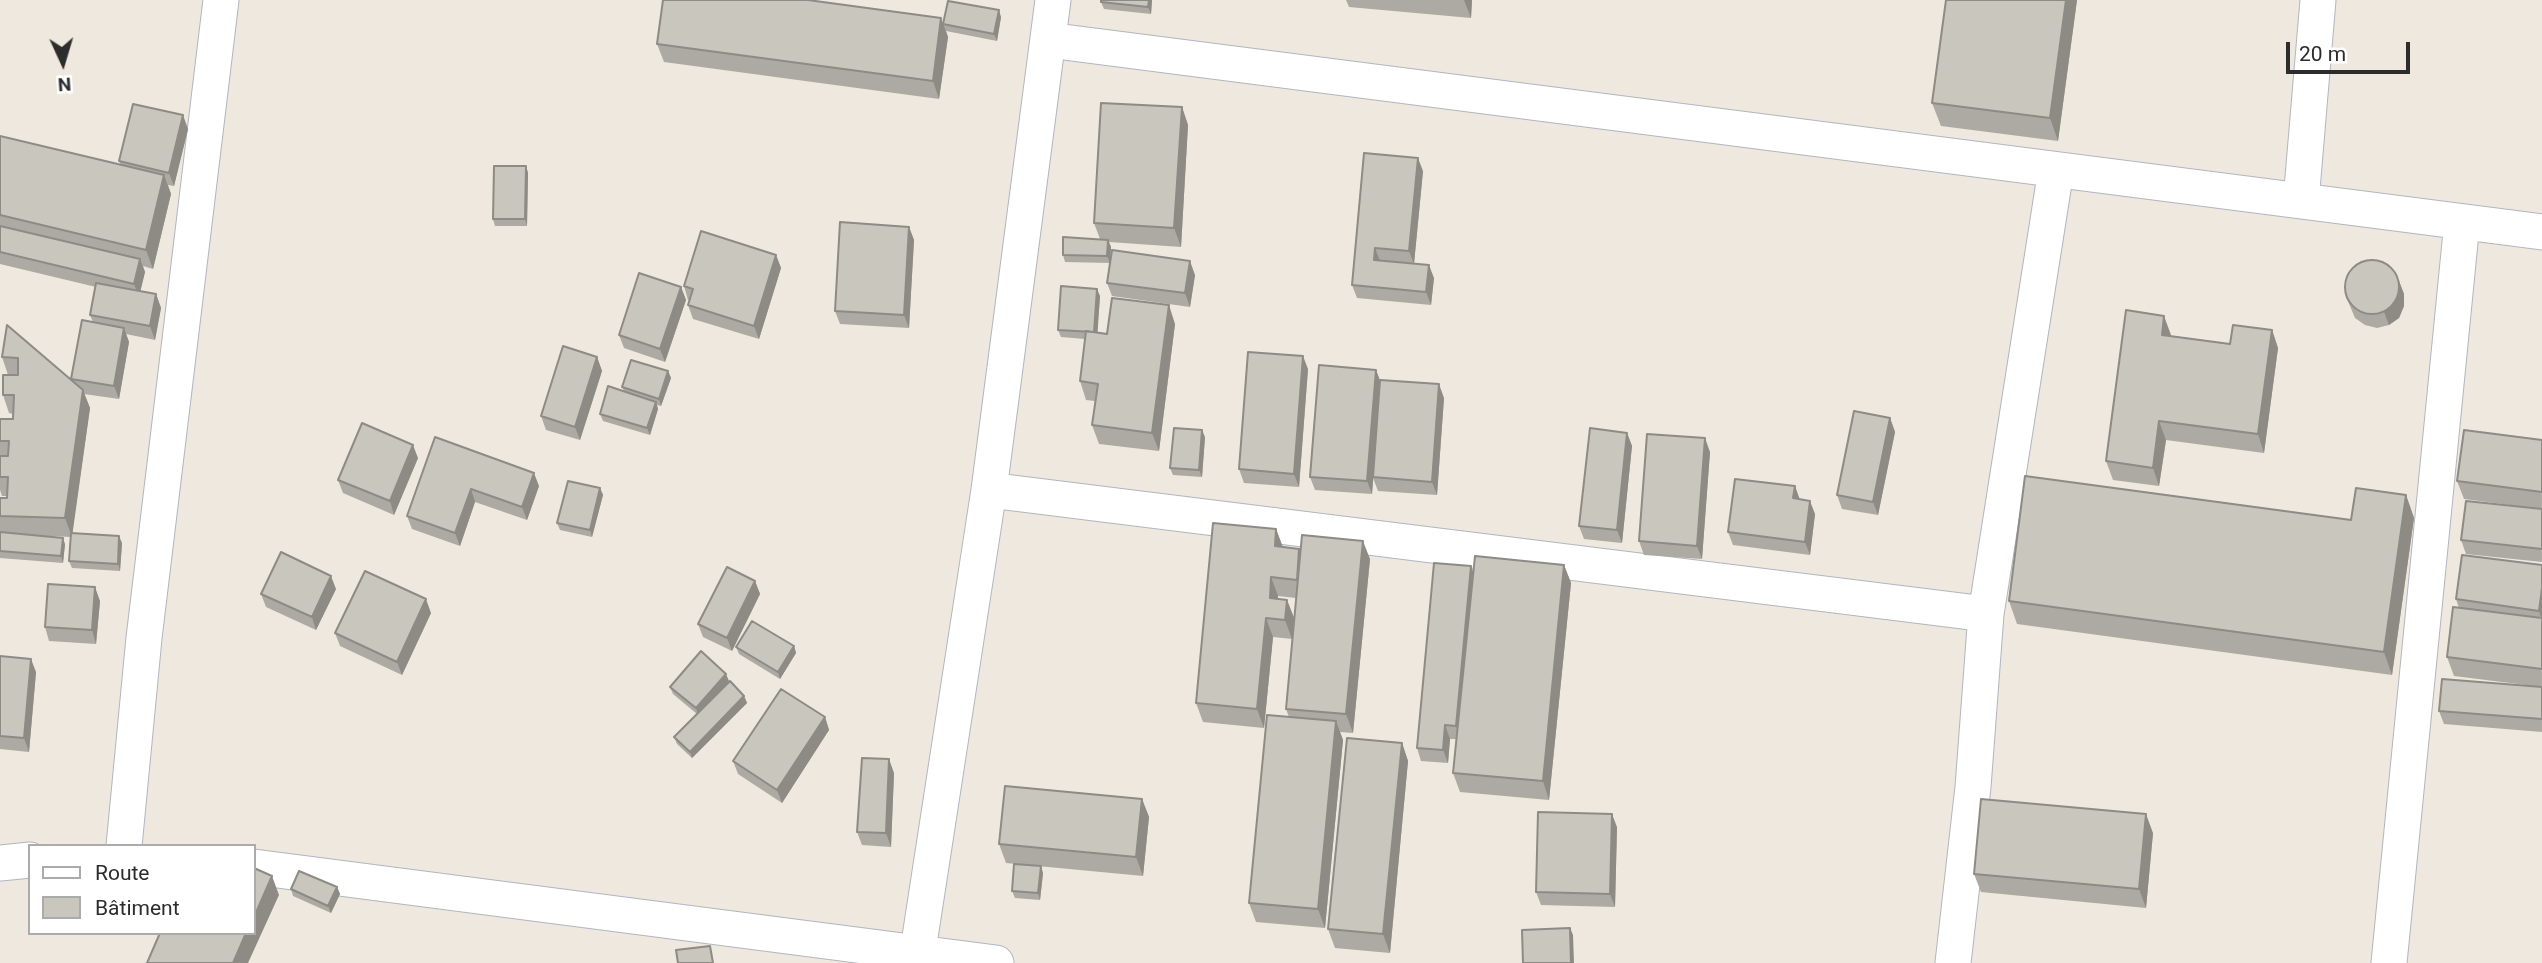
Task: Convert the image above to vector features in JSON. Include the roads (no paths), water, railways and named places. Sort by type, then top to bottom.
[{"type":"street","points":[[124,844],[144,638],[222,0]]},
{"type":"street","points":[[917,958],[989,489],[1053,0]]},
{"type":"street","points":[[2301,201],[2318,0]]},
{"type":"street","points":[[1048,40],[2542,232]]},
{"type":"street","points":[[1953,963],[1973,787],[1986,614],[2056,170]]},
{"type":"street","points":[[2389,963],[2462,222]]},
{"type":"street","points":[[989,489],[1986,614]]},
{"type":"street","points":[[0,863],[28,860]]},
{"type":"street","points":[[256,867],[917,958],[996,963]]}]
